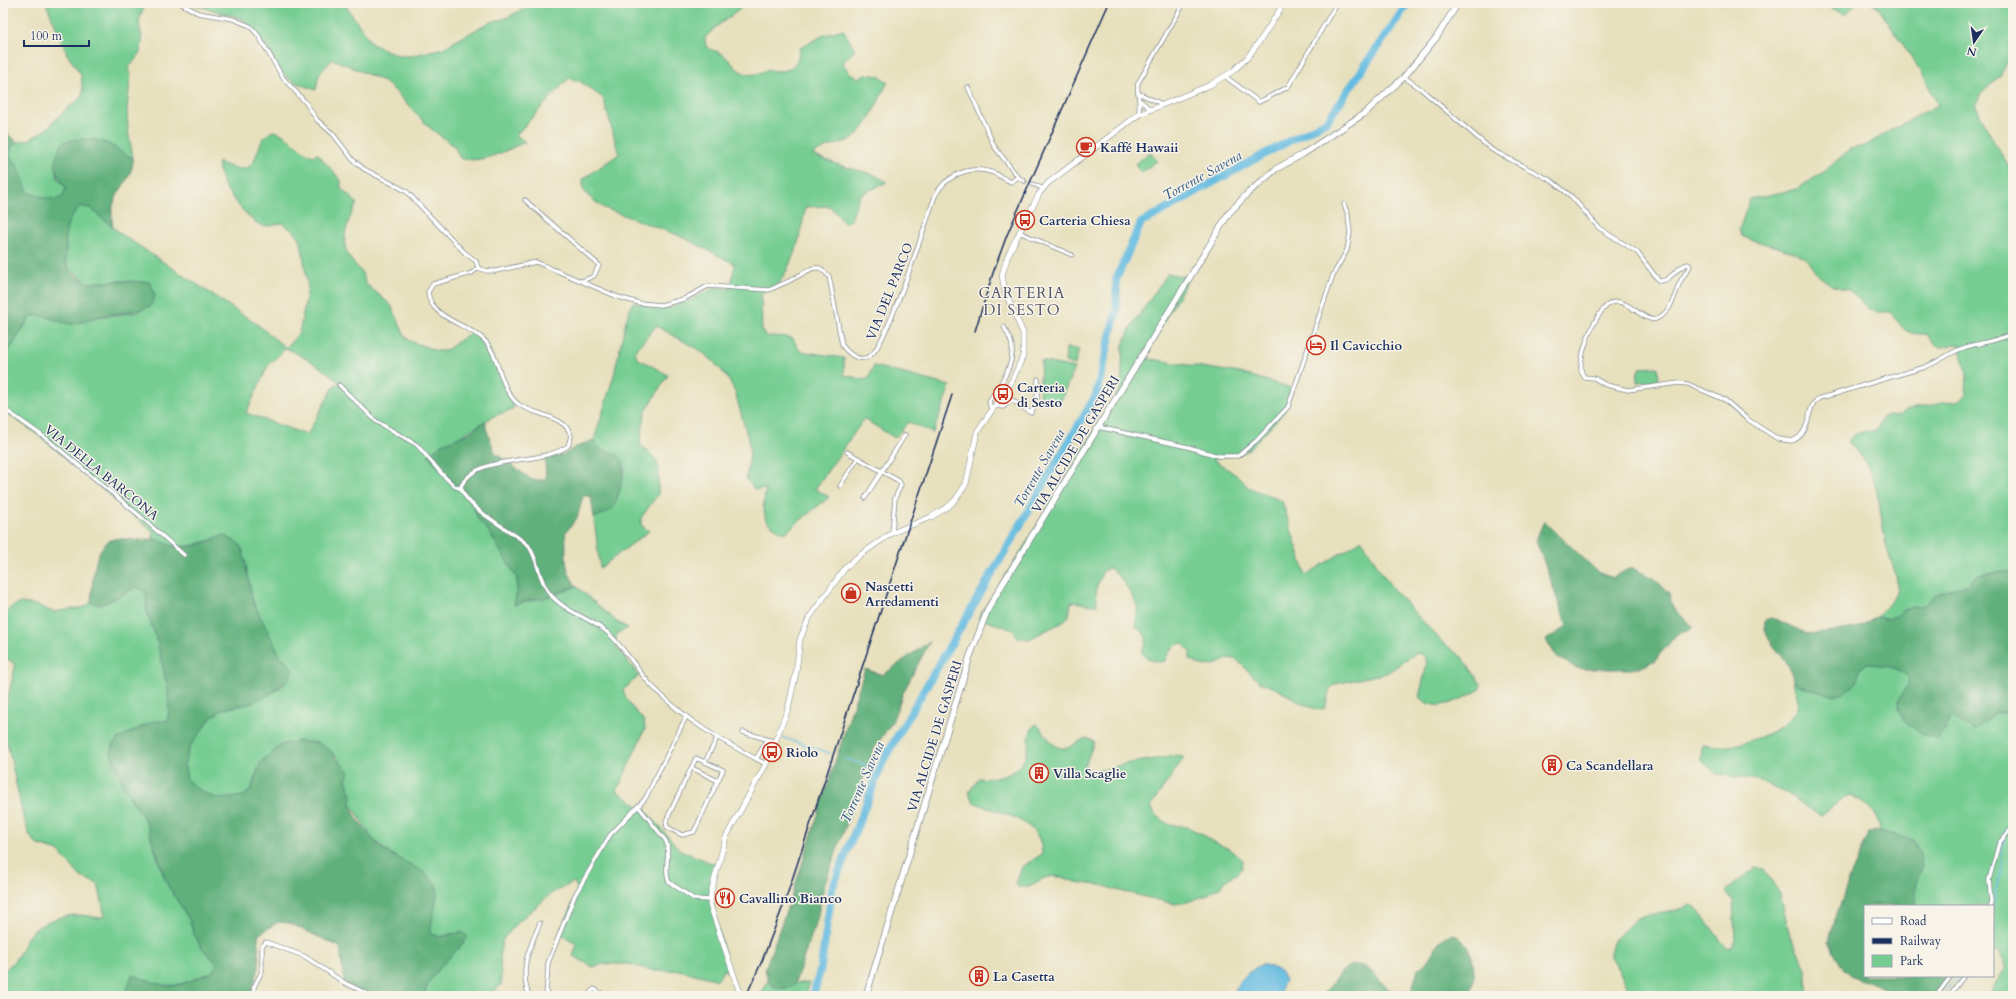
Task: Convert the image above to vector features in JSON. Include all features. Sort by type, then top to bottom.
[{"type":"main road","points":[[741,996],[712,914],[710,900],[726,837],[766,764],[776,742],[793,692],[798,644],[804,628],[846,567],[860,555],[892,533],[931,517],[950,506],[967,480],[973,442],[977,432],[1015,376],[1024,349],[1023,333],[1003,281],[1005,262],[1042,188],[1138,115],[1226,77],[1246,58],[1284,3]]},
{"type":"main road","name":"VIA ALCIDE DE GASPERI","points":[[866,996],[979,629],[1002,585],[1229,213],[1248,193],[1276,169],[1303,154],[1365,113],[1404,77],[1436,38],[1458,3]]},
{"type":"street","points":[[180,3],[198,13],[233,19],[250,26],[258,35],[283,78],[306,103],[317,120],[333,134],[353,160],[364,169],[410,194],[465,253],[476,262],[478,268],[472,273],[433,284],[428,292],[431,301],[442,313],[482,337],[489,345],[510,395],[518,403],[558,422],[567,429],[571,436],[568,446],[556,452],[494,465],[479,470],[462,483],[461,490]]},
{"type":"street","points":[[1138,115],[1140,100],[1137,85],[1184,3]]},
{"type":"street","points":[[1226,77],[1259,102],[1288,87],[1336,3]]},
{"type":"street","points":[[1404,77],[1421,89],[1492,150],[1552,182],[1572,197],[1599,228],[1637,252],[1658,281],[1666,280],[1683,265],[1688,264],[1690,266],[1681,280],[1671,306],[1663,315],[1654,320],[1648,319],[1620,302],[1612,302],[1606,306],[1599,315],[1584,348],[1581,370],[1584,377],[1594,378],[1606,385],[1628,390],[1679,383],[1688,384],[1725,400],[1747,419],[1778,439],[1792,441],[1801,435],[1806,428],[1810,419],[1811,409],[1817,400],[1873,381],[1924,367],[1966,347],[2001,338],[2013,333]]},
{"type":"street","points":[[968,87],[998,153],[1018,177],[1024,181]]},
{"type":"street","points":[[1138,93],[1162,104]]},
{"type":"street","points":[[1145,97],[1150,109]]},
{"type":"street","points":[[1140,100],[1150,109]]},
{"type":"street","name":"VIA DEL PARCO","points":[[478,268],[487,271],[496,271],[536,262],[618,297],[638,303],[662,305],[684,299],[708,286],[769,290],[813,268],[820,268],[826,272],[830,281],[842,345],[847,352],[854,357],[866,358],[871,355],[881,340],[906,279],[935,196],[942,185],[955,175],[969,171],[989,172],[1010,182],[1018,177]]},
{"type":"street","points":[[1032,184],[1042,188]]},
{"type":"street","points":[[526,200],[599,265],[594,276],[582,281]]},
{"type":"street","points":[[1098,427],[1188,447],[1218,456],[1238,456],[1258,440],[1288,407],[1333,275],[1347,250],[1350,233],[1348,215],[1344,204]]},
{"type":"street","points":[[1019,232],[1072,255]]},
{"type":"street","points":[[1004,327],[1012,344],[1012,354],[1006,374],[989,401],[992,408],[1003,407],[1012,400],[1031,413],[1037,401],[1038,379]]},
{"type":"street","points":[[340,385],[376,421],[417,445],[442,474],[454,486],[461,490],[466,498],[476,508],[528,545],[532,551],[542,582],[551,596],[562,606],[608,633],[650,684],[686,717],[717,738],[766,764]]},
{"type":"street","name":"VIA DELLA BARCONA","points":[[3,408],[47,439],[140,516],[184,555]]},
{"type":"street","points":[[866,498],[905,435]]},
{"type":"street","points":[[847,452],[899,481],[901,485],[895,498],[892,533]]},
{"type":"street","points":[[840,486],[858,458]]},
{"type":"street","points":[[546,996],[548,963],[575,895],[610,835],[645,799],[682,722],[686,717]]},
{"type":"street","points":[[743,732],[776,742]]},
{"type":"street","points":[[705,762],[717,738]]},
{"type":"street","points":[[756,758],[766,740]]},
{"type":"street","points":[[696,758],[705,762],[723,770],[694,832],[682,835],[670,830],[667,827],[666,821],[696,758]]},
{"type":"street","points":[[692,768],[718,781]]},
{"type":"street","points":[[638,806],[666,841],[668,848],[667,877],[669,882],[694,899],[710,900]]},
{"type":"street","points":[[1990,905],[1992,902],[1989,880],[1999,843],[2013,827]]},
{"type":"street","points":[[529,996],[524,984],[524,970],[528,953],[540,923]]},
{"type":"street","points":[[253,996],[254,987],[262,971],[262,946],[266,942],[304,956],[345,983],[372,996]]},
{"type":"street","points":[[1936,996],[1950,977]]},
{"type":"street","points":[[1949,996],[1963,977]]},
{"type":"street","points":[[587,996],[594,989],[606,996]]},
{"type":"green space","points":[[46,3],[147,3],[142,11],[139,23],[142,37],[141,49],[137,57],[128,68],[131,73],[127,109],[128,130],[133,158],[104,143],[91,140],[74,140],[57,177],[66,188],[62,199],[52,200],[28,192],[16,163],[10,156],[11,147],[17,142],[29,140],[45,130],[64,111],[80,99],[83,92],[81,75],[67,54]]},
{"type":"green space","points":[[189,3],[344,3],[372,44],[400,56],[411,56],[443,48],[490,22],[506,18],[535,3],[748,3],[716,27],[705,38],[706,46],[708,48],[725,56],[740,71],[751,74],[769,70],[781,71],[789,69],[795,64],[800,48],[822,36],[843,29],[855,50],[842,63],[849,72],[858,78],[867,75],[874,75],[888,82],[867,122],[857,135],[852,139],[821,150],[812,155],[842,166],[875,175],[887,182],[860,195],[851,220],[844,223],[830,206],[806,207],[797,247],[787,270],[779,284],[765,290],[761,295],[762,330],[765,336],[793,339],[800,351],[844,358],[844,375],[867,380],[874,366],[950,386],[933,433],[908,422],[895,438],[864,419],[815,489],[829,497],[785,533],[779,531],[766,521],[763,506],[766,489],[755,490],[746,479],[750,455],[749,442],[735,392],[727,377],[714,362],[698,349],[656,326],[635,351],[637,358],[668,375],[645,413],[640,444],[655,458],[659,468],[658,494],[641,518],[641,525],[649,531],[600,568],[594,518],[609,509],[617,498],[625,468],[618,455],[600,449],[594,440],[614,375],[626,320],[633,302],[653,307],[667,308],[691,300],[711,289],[718,287],[730,289],[735,264],[680,236],[604,208],[589,197],[583,189],[583,179],[619,154],[603,98],[579,81],[569,78],[516,135],[525,142],[493,156],[476,160],[468,160],[460,158],[454,146],[430,128],[392,88],[383,81],[333,59],[319,74],[316,90],[294,82],[278,69],[266,46],[243,19]]},
{"type":"green space","points":[[1830,3],[1857,3],[1846,14],[1831,9]]},
{"type":"green space","points":[[1872,3],[2013,3],[2013,36],[2009,49],[2009,59],[2000,76],[1980,95],[1976,106],[1993,140],[2013,174],[2013,571],[1977,575],[1966,585],[1936,594],[1924,605],[1904,609],[1897,616],[1887,619],[1877,617],[1889,603],[1896,591],[1897,582],[1895,572],[1887,548],[1873,478],[1859,453],[1848,442],[1850,438],[1857,434],[1876,431],[1883,417],[1898,415],[1906,410],[1959,400],[1966,395],[1967,372],[1964,366],[1959,344],[1942,347],[1935,346],[1927,334],[1913,333],[1905,330],[1891,312],[1875,312],[1868,309],[1849,290],[1833,286],[1819,276],[1808,260],[1796,253],[1743,237],[1739,230],[1750,199],[1797,189],[1825,171],[1850,149],[1865,146],[1938,105],[1922,73],[1877,6]]},
{"type":"green space","points":[[3,130],[17,142],[11,147],[10,156],[16,163],[28,192],[45,198],[62,198],[66,188],[59,177],[56,166],[57,154],[64,142],[81,139],[97,141],[108,144],[133,158],[129,176],[116,197],[113,205],[113,227],[90,208],[80,206],[67,225],[66,261],[67,266],[72,273],[88,283],[120,281],[150,282],[155,295],[151,306],[131,312],[96,317],[73,324],[36,315],[31,316],[17,339],[6,353],[3,353]]},
{"type":"green space","points":[[273,131],[284,135],[302,150],[313,156],[317,153],[341,180],[341,188],[357,203],[346,230],[345,244],[349,257],[361,272],[365,283],[391,305],[405,336],[410,341],[437,351],[445,351],[470,333],[482,339],[489,347],[501,380],[513,402],[513,409],[494,416],[429,455],[471,501],[478,519],[488,530],[517,578],[517,592],[514,605],[554,595],[576,586],[617,622],[628,628],[617,634],[615,645],[639,676],[623,690],[629,703],[644,722],[645,729],[617,791],[647,812],[680,850],[716,865],[710,895],[729,972],[723,970],[718,980],[679,970],[655,971],[628,964],[604,964],[593,967],[573,956],[577,944],[560,934],[578,890],[574,882],[552,893],[517,923],[503,939],[500,951],[501,985],[488,996],[424,996],[429,982],[434,975],[461,946],[452,933],[441,937],[431,934],[430,925],[437,889],[433,881],[419,870],[386,851],[372,838],[351,804],[352,797],[340,760],[327,748],[317,743],[299,741],[281,745],[260,763],[251,790],[244,796],[235,798],[220,799],[208,795],[193,786],[187,779],[184,765],[190,746],[211,718],[223,709],[249,704],[270,694],[284,685],[286,662],[280,655],[253,602],[243,551],[239,544],[224,535],[205,542],[181,547],[172,546],[153,539],[153,532],[36,433],[3,411],[3,353],[6,353],[13,344],[31,316],[38,314],[61,322],[84,322],[97,317],[138,312],[150,282],[120,281],[88,283],[69,269],[65,259],[64,237],[71,215],[80,206],[90,208],[121,234],[258,325],[286,348],[299,333],[308,288],[301,241],[296,233],[282,223],[263,226],[252,220],[235,201],[223,183],[218,162],[234,168],[244,169],[251,165],[260,144],[265,137]],"holes":[[[286,348],[323,369],[342,385],[335,384],[307,435],[246,413],[268,366]]]},
{"type":"green space","points":[[1150,152],[1157,161],[1141,173],[1135,164]]},
{"type":"green space","points":[[1168,273],[1189,278],[1145,355],[1150,359],[1240,373],[1292,388],[1284,412],[1246,452],[1213,459],[1239,477],[1248,487],[1282,501],[1306,575],[1362,540],[1393,589],[1442,642],[1463,658],[1481,684],[1479,690],[1449,704],[1433,705],[1425,702],[1419,697],[1427,664],[1424,655],[1416,653],[1387,673],[1335,684],[1330,689],[1325,708],[1320,710],[1307,706],[1275,688],[1259,682],[1237,660],[1230,658],[1210,666],[1195,663],[1190,659],[1190,651],[1182,643],[1173,647],[1165,661],[1158,662],[1149,659],[1141,652],[1144,648],[1146,638],[1143,632],[1136,627],[1137,606],[1129,590],[1121,579],[1113,570],[1109,568],[1103,571],[1096,588],[1097,605],[1071,602],[1069,616],[1063,622],[1029,639],[1019,638],[1013,630],[978,618],[1025,545],[1121,387],[1123,345],[1131,327]]},
{"type":"green space","points":[[1066,348],[1079,349],[1075,365],[1065,362]]},
{"type":"green space","points":[[1041,361],[1074,368],[1061,401],[1039,399]]},
{"type":"green space","points":[[1658,367],[1659,380],[1637,382],[1638,371],[1640,368]]},
{"type":"green space","points":[[486,421],[486,428],[495,453],[532,480],[546,480],[545,459],[565,454],[574,448],[594,440],[600,448],[619,456],[622,460],[623,476],[613,507],[607,512],[594,518],[591,496],[583,496],[577,518],[565,533],[568,571],[576,586],[542,599],[533,599],[514,605],[517,591],[517,578],[488,530],[478,519],[471,501],[428,455],[442,444],[469,433]]},
{"type":"green space","points":[[1544,521],[1599,573],[1613,578],[1628,569],[1634,569],[1653,578],[1669,593],[1673,608],[1693,627],[1687,631],[1677,634],[1655,660],[1644,666],[1631,669],[1576,668],[1556,656],[1546,640],[1567,626],[1536,540]]},
{"type":"green space","points":[[224,535],[239,544],[243,551],[253,602],[280,655],[293,669],[289,679],[270,694],[249,704],[223,709],[211,718],[190,746],[184,765],[187,779],[193,786],[208,795],[220,799],[244,796],[251,790],[260,763],[281,745],[299,741],[317,743],[327,748],[349,772],[346,780],[352,809],[368,833],[380,847],[420,870],[434,882],[437,892],[431,934],[441,937],[462,932],[468,937],[436,972],[424,996],[366,996],[344,982],[340,947],[289,923],[278,922],[258,935],[259,968],[250,996],[131,996],[127,990],[132,975],[166,986],[179,985],[213,972],[217,964],[202,948],[193,932],[190,921],[167,884],[146,822],[125,789],[111,754],[113,744],[118,739],[154,721],[167,721],[169,712],[168,690],[157,640],[147,613],[146,592],[137,587],[100,605],[91,602],[95,566],[101,549],[107,542],[114,539],[154,539],[173,546],[186,547],[197,545]]},
{"type":"green space","points":[[2013,571],[2013,714],[1994,712],[1975,730],[1952,717],[1948,721],[1938,739],[1932,738],[1918,731],[1900,714],[1898,707],[1899,700],[1906,688],[1909,678],[1905,674],[1895,668],[1877,664],[1866,664],[1861,668],[1856,682],[1843,694],[1830,694],[1810,690],[1793,681],[1787,664],[1767,636],[1765,628],[1765,620],[1771,618],[1807,634],[1860,627],[1877,617],[1887,619],[1897,616],[1904,609],[1924,605],[1936,594],[1966,585],[1977,575]]},
{"type":"green space","points":[[137,587],[146,592],[147,613],[157,640],[168,690],[169,712],[167,721],[141,727],[126,735],[113,763],[125,789],[146,822],[163,874],[190,921],[193,932],[202,948],[217,964],[213,972],[177,985],[161,985],[139,977],[130,995],[131,996],[3,996],[3,973],[17,957],[27,937],[36,929],[61,917],[80,915],[98,918],[105,916],[98,884],[81,877],[58,851],[36,844],[29,834],[23,816],[7,742],[3,738],[3,709],[6,706],[15,667],[12,661],[3,658],[3,615],[13,606],[21,603],[36,605],[53,612],[85,607],[91,602],[101,605]]},
{"type":"green space","points":[[930,641],[903,693],[892,722],[874,749],[824,886],[817,919],[795,983],[791,987],[777,989],[768,981],[765,969],[792,895],[865,669],[883,675]]},
{"type":"green space","points":[[1866,664],[1877,664],[1895,668],[1905,674],[1909,678],[1909,686],[1899,700],[1938,739],[1948,721],[1952,717],[1959,720],[1986,721],[1994,712],[2013,714],[2013,996],[1988,996],[2006,967],[1999,953],[1994,951],[1994,905],[1917,905],[1915,886],[1918,877],[1920,854],[1913,840],[1880,831],[1877,818],[1871,808],[1862,801],[1850,795],[1845,797],[1820,816],[1782,790],[1757,780],[1717,774],[1701,760],[1702,744],[1730,746],[1739,744],[1760,737],[1780,727],[1789,720],[1795,712],[1798,703],[1793,681],[1803,687],[1836,694],[1856,682],[1861,668]]},
{"type":"green space","points":[[1036,724],[1053,744],[1062,748],[1067,748],[1087,738],[1094,742],[1085,766],[1089,770],[1097,771],[1125,764],[1179,755],[1184,758],[1151,805],[1154,813],[1168,824],[1187,827],[1229,849],[1243,860],[1242,868],[1221,886],[1205,896],[1175,904],[1103,886],[1056,877],[1044,878],[1032,885],[1018,887],[1016,883],[1022,867],[1042,854],[1040,842],[1035,833],[1027,825],[1006,814],[973,802],[969,792],[979,778],[996,778],[1011,773],[1017,769],[1025,756],[1029,737]]},
{"type":"green space","points":[[1875,830],[1913,840],[1920,854],[1922,867],[1915,886],[1917,905],[1864,905],[1864,977],[1951,977],[1936,996],[1894,996],[1876,985],[1850,975],[1844,970],[1833,951],[1829,941],[1832,929],[1850,877],[1869,833]]},
{"type":"green space","points":[[1755,868],[1764,869],[1780,894],[1790,936],[1806,968],[1809,996],[1633,996],[1611,957],[1611,949],[1614,940],[1635,919],[1645,915],[1671,912],[1691,905],[1702,915],[1727,949],[1733,947],[1735,941],[1733,901],[1726,891]]},
{"type":"green space","points":[[1453,934],[1460,938],[1466,945],[1473,961],[1473,980],[1468,996],[1315,996],[1325,992],[1345,969],[1356,965],[1368,969],[1393,992],[1399,994],[1411,992],[1418,969],[1427,961],[1437,945],[1446,936]]},
{"type":"green space","points":[[768,981],[777,989],[791,987],[795,983],[810,983],[805,996],[760,996]]},
{"type":"water","points":[[1262,964],[1280,971],[1285,980],[1279,996],[1233,996],[1244,977]]},
{"type":"waterway","name":"Torrente Savena","points":[[813,996],[821,967],[832,889],[884,759],[1096,395],[1117,308],[1116,279],[1141,223],[1244,165],[1327,121],[1408,3]]},
{"type":"waterway","points":[[781,737],[830,753]]},
{"type":"waterway","points":[[844,758],[871,767],[875,781]]},
{"type":"waterway","points":[[2004,835],[2005,831],[2013,820]]},
{"type":"waterway","points":[[1993,905],[1999,880],[2004,839]]},
{"type":"waterway","points":[[1943,996],[1957,977]]},
{"type":"tunnel","points":[[1024,181],[1032,184]]},
{"type":"railway","points":[[975,331],[993,273],[1007,235],[1109,3]]},
{"type":"railway","points":[[746,996],[762,961],[785,901],[952,395]]},
{"type":"place","name":"Kaffé Hawaii","points":[[1086,147]]},
{"type":"place","name":"Carteria Chiesa","points":[[1025,220]]},
{"type":"place","name":"Il Cavicchio","points":[[1316,345]]},
{"type":"place","name":"Carteria di Sesto","points":[[1003,394]]},
{"type":"place","name":"Nascetti Arredamenti","points":[[851,593]]},
{"type":"place","name":"Riolo","points":[[772,752]]},
{"type":"place","name":"Ca Scandellara","points":[[1552,765]]},
{"type":"place","name":"Villa Scaglie","points":[[1039,773]]},
{"type":"place","name":"Cavallino Bianco","points":[[725,898]]},
{"type":"place","name":"La Casetta","points":[[979,976]]},
{"type":"district","name":"CARTERIA DI SESTO","points":[[1022,302]]}]
